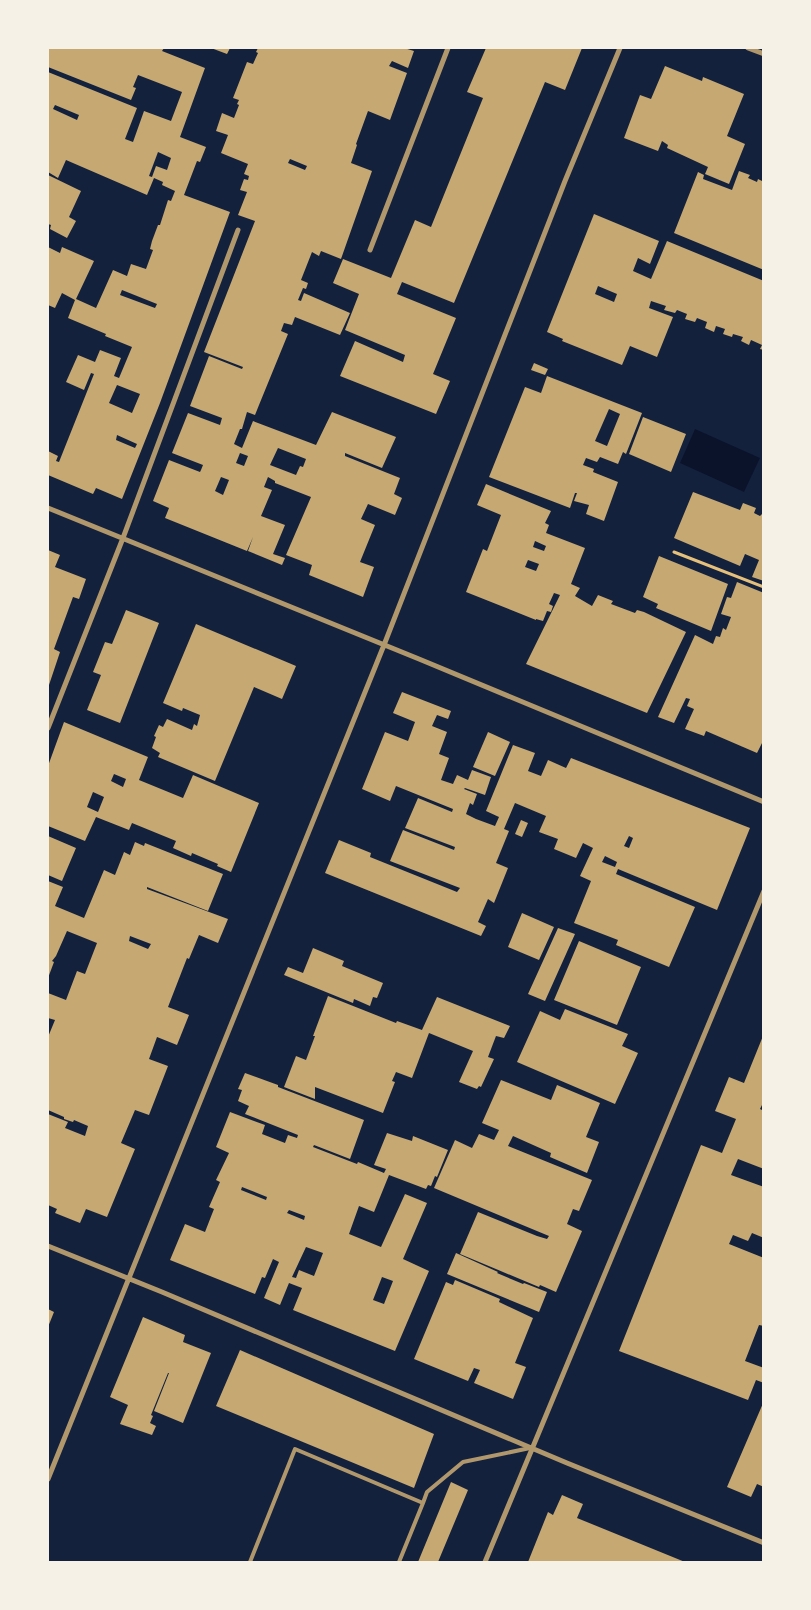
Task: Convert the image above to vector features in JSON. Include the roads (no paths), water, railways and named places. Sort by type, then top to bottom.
[{"type":"street","points":[[370,250],[448,48]]},
{"type":"street","points":[[48,1479],[384,645],[561,192],[620,48]]},
{"type":"street","points":[[748,48],[764,54]]},
{"type":"street","points":[[48,728],[123,538],[238,230]]},
{"type":"street","points":[[48,508],[764,802]]},
{"type":"street","points":[[486,1562],[764,891]]},
{"type":"street","points":[[48,1246],[764,1543]]},
{"type":"lane","points":[[399,1562],[427,1492],[463,1462],[532,1448]]},
{"type":"lane","points":[[250,1562],[295,1450],[423,1503]]},
{"type":"water","points":[[695,429],[760,458],[744,492],[680,463]]}]
